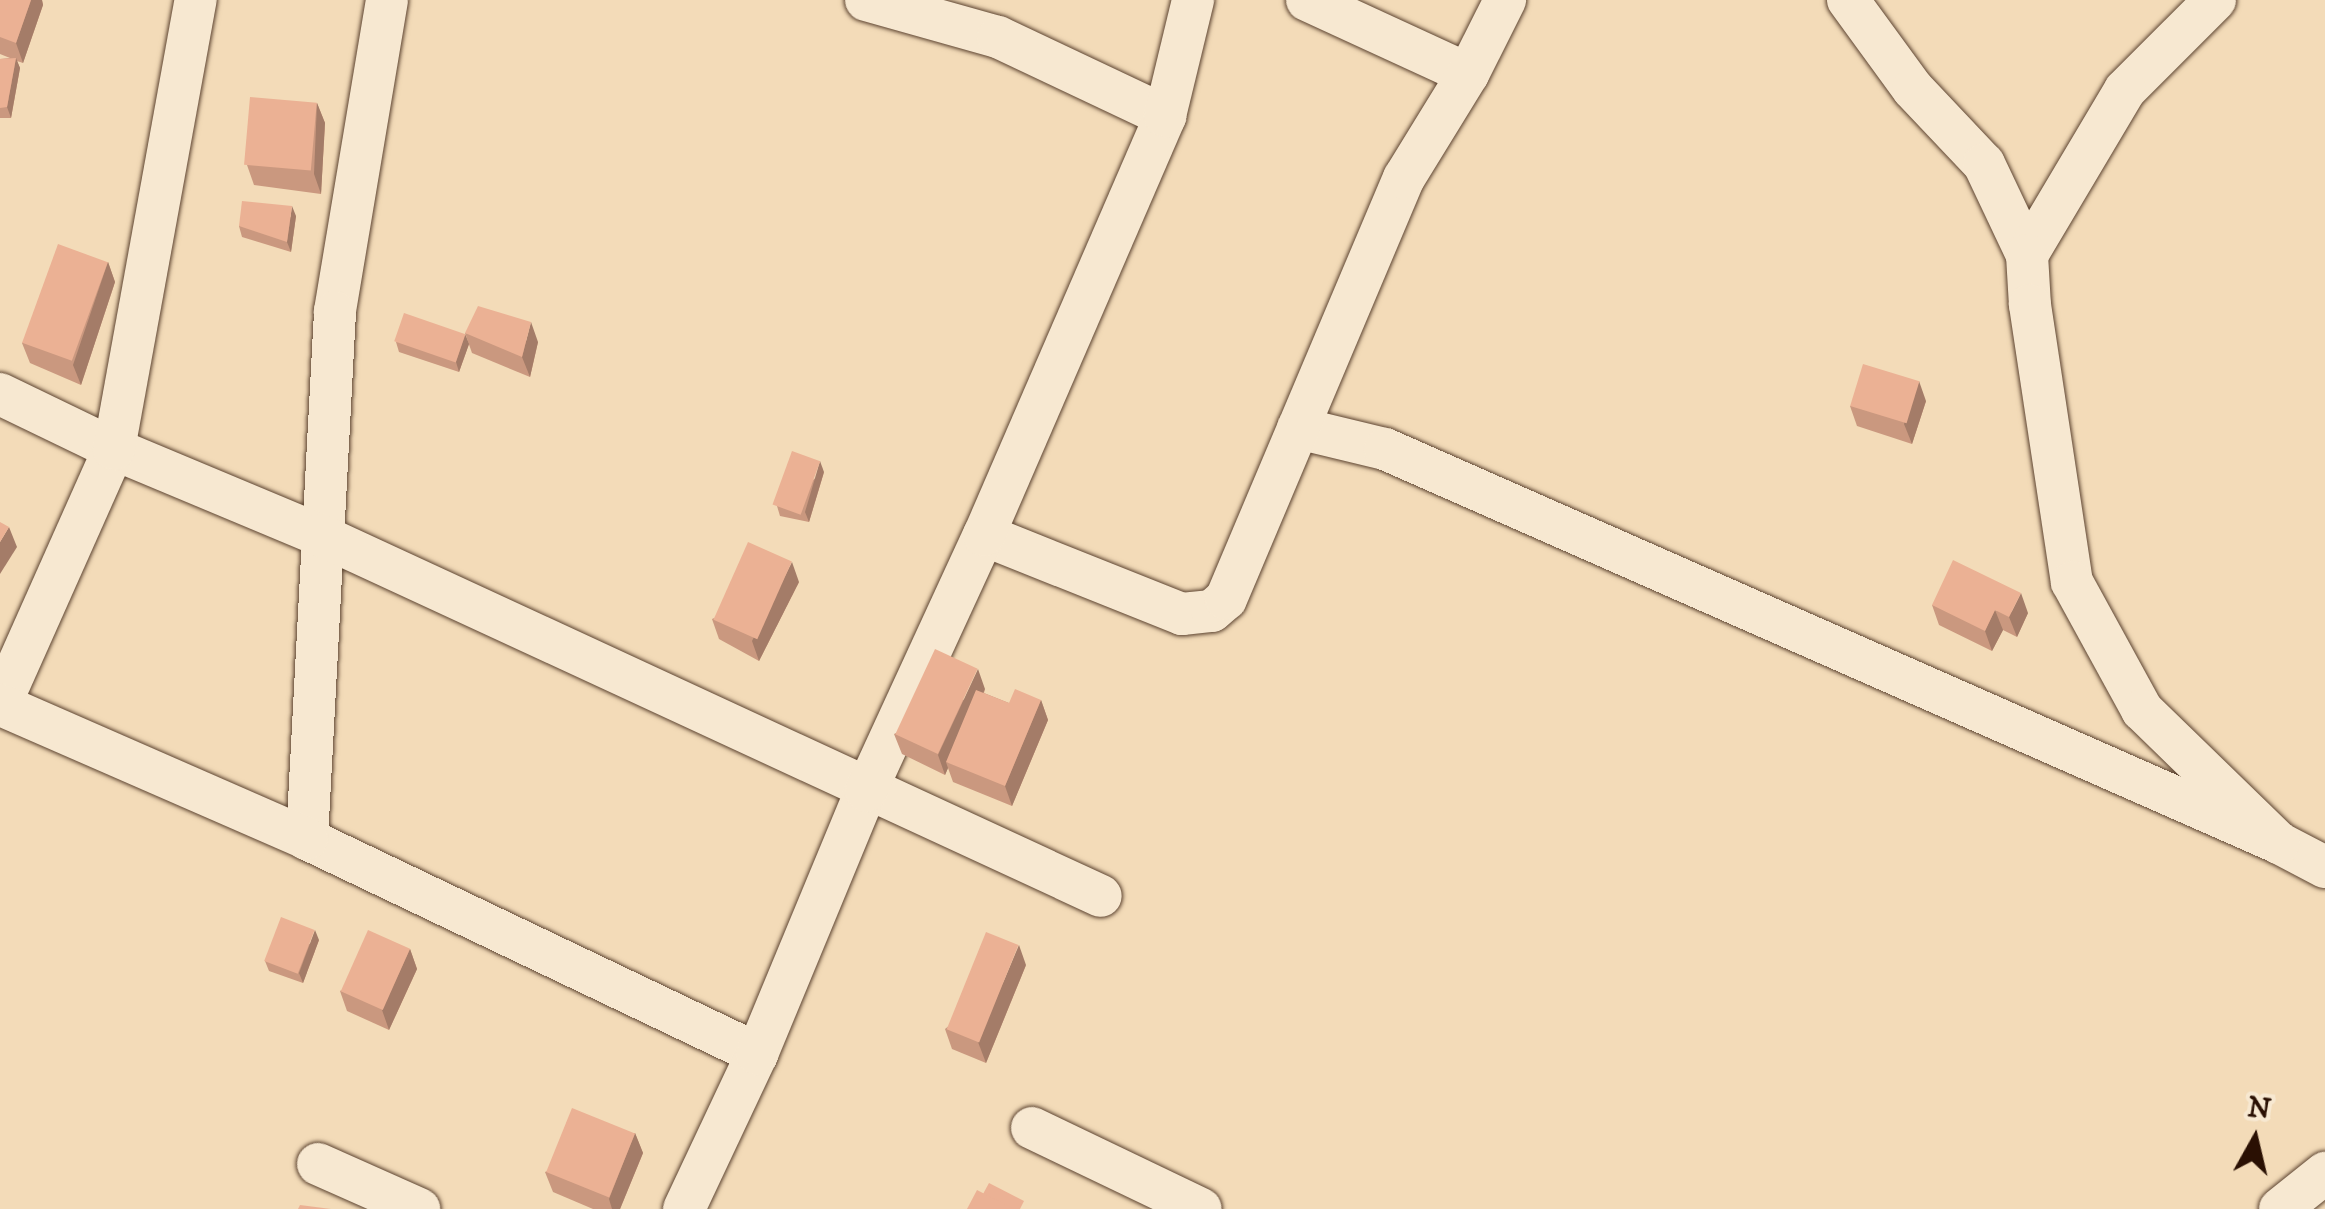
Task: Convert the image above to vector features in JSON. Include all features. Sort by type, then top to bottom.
[{"type":"street","points":[[196,0],[114,449],[0,705],[306,838],[757,1054]]},
{"type":"street","points":[[306,838],[335,312],[387,0]]},
{"type":"street","points":[[866,0],[998,37],[1165,116]]},
{"type":"street","points":[[684,1209],[757,1054],[866,791],[984,535],[1165,116],[1194,0]]},
{"type":"street","points":[[1307,0],[1468,74]]},
{"type":"street","points":[[984,535],[1182,614],[1212,611],[1226,599],[1404,178],[1468,74],[1504,0]]},
{"type":"street","points":[[1848,0],[1913,88],[1984,164],[2027,255],[2030,305],[2072,582],[2142,710],[2279,843]]},
{"type":"street","points":[[2027,255],[2124,90],[2216,0]]},
{"type":"street","points":[[0,394],[114,449],[320,535],[866,791],[1101,896]]},
{"type":"street","points":[[1298,428],[1385,449],[2279,843],[2325,867]]},
{"type":"street","points":[[1032,1128],[1201,1209]]},
{"type":"street","points":[[318,1164],[419,1209]]},
{"type":"street","points":[[2280,1209],[2325,1173]]},
{"type":"building","points":[[0,0],[31,0],[16,43],[0,37]]},
{"type":"building","points":[[16,58],[7,107],[0,108],[0,59]]},
{"type":"building","points":[[250,97],[317,103],[311,171],[244,165]]},
{"type":"building","points":[[242,201],[292,206],[287,242],[239,226]]},
{"type":"building","points":[[58,244],[108,262],[72,361],[22,343]]},
{"type":"building","points":[[478,306],[531,322],[522,357],[465,333]]},
{"type":"building","points":[[404,313],[465,334],[456,363],[394,341]]},
{"type":"building","points":[[1863,364],[1919,381],[1907,423],[1850,406]]},
{"type":"building","points":[[792,451],[820,461],[801,515],[773,505]]},
{"type":"building","points":[[0,522],[9,527],[0,542]]},
{"type":"building","points":[[748,542],[792,562],[757,639],[713,620]]},
{"type":"building","points":[[1953,560],[2021,593],[2009,617],[1995,610],[1985,631],[1932,605]]},
{"type":"building","points":[[935,649],[978,669],[938,754],[895,734]]},
{"type":"building","points":[[1015,689],[1041,700],[1005,786],[946,762],[976,690],[1009,703]]},
{"type":"building","points":[[281,917],[315,930],[298,974],[264,961]]},
{"type":"building","points":[[368,930],[410,949],[383,1010],[341,991]]},
{"type":"building","points":[[986,932],[1018,945],[979,1042],[947,1029]]},
{"type":"building","points":[[572,1108],[635,1133],[609,1197],[546,1172]]},
{"type":"building","points":[[989,1183],[1024,1201],[1020,1209],[1012,1209],[983,1194]]},
{"type":"building","points":[[977,1190],[1012,1208],[1012,1209],[967,1209]]},
{"type":"building","points":[[300,1205],[331,1209],[298,1209]]}]
